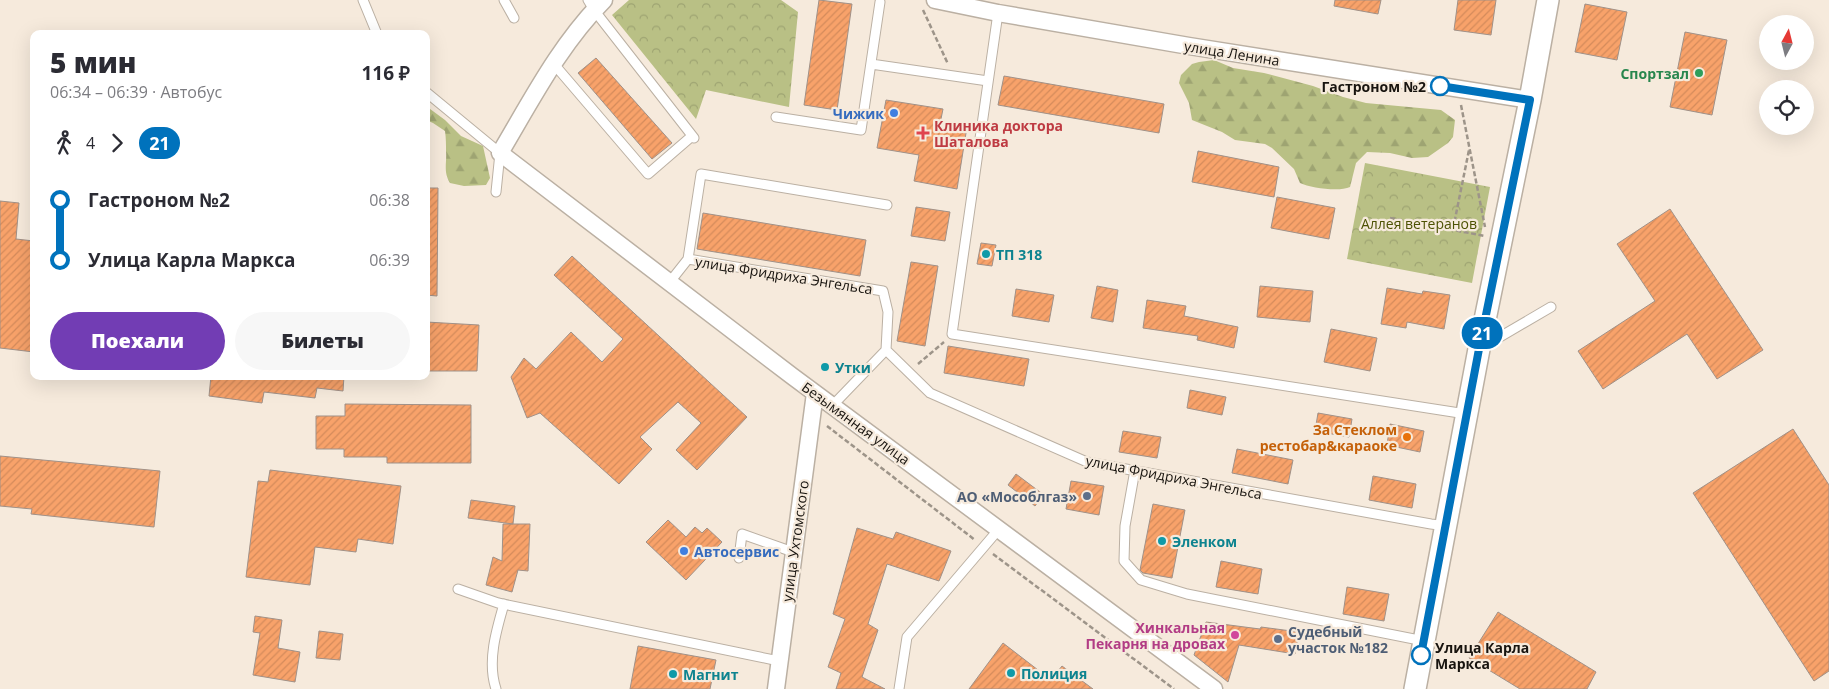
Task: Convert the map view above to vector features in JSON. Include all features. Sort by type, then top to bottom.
[{"type":"street","points":[[1415,689],[1479,349],[1494,238],[1530,100],[1548,0]]},
{"type":"street","points":[[500,153],[553,63],[596,3]]},
{"type":"street","name":"улица Ленина","points":[[928,4],[998,13],[1188,46],[1530,100]]},
{"type":"street","name":"Безымянная улица","points":[[500,153],[815,393],[1214,689]]},
{"type":"street","name":"улица Ухтомского","points":[[776,689],[815,393]]},
{"type":"lane","points":[[363,0],[375,30]]},
{"type":"lane","points":[[504,0],[514,18]]},
{"type":"lane","points":[[776,118],[861,130],[880,2]]},
{"type":"lane","points":[[553,63],[648,174],[693,137],[596,3]]},
{"type":"lane","points":[[998,13],[952,334],[1466,414]]},
{"type":"lane","points":[[871,64],[988,82]]},
{"type":"lane","points":[[430,95],[500,153],[496,192]]},
{"type":"lane","points":[[688,259],[701,174],[888,205]]},
{"type":"lane","name":"улица Фридриха Энгельса","points":[[669,283],[688,259],[883,291],[888,312],[886,350],[930,393],[1088,462],[1446,526]]},
{"type":"lane","points":[[1479,349],[1551,307]]},
{"type":"lane","points":[[833,405],[886,350]]},
{"type":"lane","points":[[1135,470],[1125,526],[1124,561],[1141,580],[1187,594],[1424,641]]},
{"type":"lane","points":[[899,689],[907,637],[999,530]]},
{"type":"lane","points":[[739,558],[742,534],[793,552]]},
{"type":"lane","points":[[458,589],[504,604],[779,661]]},
{"type":"lane","points":[[496,689],[492,676],[494,646],[504,604]]},
{"type":"path","points":[[928,4],[953,76]]},
{"type":"path","points":[[1390,218],[1494,238],[1470,148],[1458,89]]},
{"type":"path","points":[[1453,230],[1470,148]]},
{"type":"path","points":[[909,372],[952,334]]},
{"type":"green space","points":[[629,0],[781,0],[798,12],[789,107],[706,90],[696,119],[612,15]]},
{"type":"green space","points":[[1214,60],[1233,68],[1264,73],[1366,103],[1441,110],[1455,120],[1453,137],[1448,143],[1428,157],[1412,158],[1390,153],[1367,152],[1356,163],[1350,187],[1332,189],[1305,185],[1300,183],[1294,169],[1272,148],[1265,144],[1235,140],[1222,132],[1192,120],[1189,103],[1179,83],[1181,75],[1192,64]]},
{"type":"green space","points":[[430,109],[445,120],[461,136],[483,146],[490,178],[486,185],[464,186],[450,183],[446,171],[445,131],[430,122]]},
{"type":"green space","name":"Аллея ветеранов","points":[[1365,163],[1490,187],[1472,283],[1347,259]]},
{"type":"building","points":[[819,0],[852,4],[837,110],[804,105]]},
{"type":"building","points":[[1335,0],[1381,0],[1378,14],[1334,6]]},
{"type":"building","points":[[1458,0],[1496,0],[1491,35],[1454,30]]},
{"type":"building","points":[[1585,4],[1627,12],[1617,60],[1575,52]]},
{"type":"building","name":"Спортзал","points":[[1685,32],[1727,40],[1712,115],[1670,107]]},
{"type":"building","points":[[596,58],[672,143],[652,159],[578,73]]},
{"type":"building","points":[[1004,76],[1164,104],[1159,133],[998,105]]},
{"type":"building","points":[[886,100],[943,109],[939,129],[966,133],[957,189],[914,181],[919,155],[877,148]]},
{"type":"building","points":[[1198,151],[1279,167],[1274,197],[1192,182]]},
{"type":"building","points":[[430,188],[438,188],[437,296],[430,295]]},
{"type":"building","points":[[1277,197],[1335,208],[1329,239],[1271,228]]},
{"type":"building","points":[[0,201],[19,203],[16,239],[30,241],[30,352],[0,348]]},
{"type":"building","points":[[916,207],[950,212],[945,241],[911,236]]},
{"type":"building","points":[[1670,209],[1763,350],[1717,379],[1687,334],[1603,389],[1578,351],[1655,301],[1617,244]]},
{"type":"building","points":[[703,213],[866,240],[860,276],[697,249]]},
{"type":"building","name":"ТП 318","points":[[981,243],[996,245],[992,266],[977,264]]},
{"type":"building","points":[[572,256],[747,417],[697,470],[676,450],[701,423],[678,402],[640,437],[652,449],[619,484],[540,413],[527,418],[511,377],[524,358],[536,369],[571,332],[602,362],[623,339],[554,275]]},
{"type":"building","points":[[911,262],[938,266],[925,346],[897,341]]},
{"type":"building","points":[[1097,286],[1118,290],[1113,322],[1091,318]]},
{"type":"building","points":[[1260,286],[1313,291],[1310,322],[1257,317]]},
{"type":"building","points":[[1387,288],[1422,294],[1423,291],[1450,295],[1444,329],[1407,322],[1406,328],[1381,324]]},
{"type":"building","points":[[1016,289],[1054,295],[1049,322],[1012,316]]},
{"type":"building","points":[[1147,300],[1186,306],[1184,316],[1238,327],[1234,348],[1197,340],[1198,336],[1143,328]]},
{"type":"building","points":[[430,322],[479,325],[477,371],[430,371]]},
{"type":"building","points":[[1331,329],[1377,338],[1370,371],[1324,362]]},
{"type":"building","points":[[948,346],[1029,359],[1024,386],[944,373]]},
{"type":"building","points":[[211,380],[344,380],[343,391],[317,388],[315,398],[264,392],[262,403],[209,396]]},
{"type":"building","points":[[1190,390],[1226,397],[1222,415],[1187,408]]},
{"type":"building","points":[[345,404],[471,405],[471,463],[387,463],[387,457],[344,457],[344,449],[316,449],[316,416],[345,416]]},
{"type":"building","points":[[1318,413],[1352,419],[1349,437],[1315,431]]},
{"type":"building","points":[[1390,424],[1424,431],[1420,452],[1387,445]]},
{"type":"building","points":[[1793,429],[1829,485],[1829,671],[1814,681],[1693,493]]},
{"type":"building","points":[[1123,431],[1161,437],[1157,458],[1119,452]]},
{"type":"building","points":[[1237,449],[1293,460],[1288,484],[1232,473]]},
{"type":"building","points":[[0,456],[160,471],[154,527],[31,514],[32,509],[0,506]]},
{"type":"building","points":[[270,470],[401,486],[393,544],[358,539],[356,552],[315,547],[310,585],[246,577],[258,481],[268,482]]},
{"type":"building","points":[[1016,474],[1044,495],[1035,506],[1008,485]]},
{"type":"building","points":[[1373,476],[1416,484],[1412,508],[1369,500]]},
{"type":"building","points":[[1071,481],[1104,486],[1099,515],[1066,509]]},
{"type":"building","points":[[471,500],[515,506],[513,524],[468,518]]},
{"type":"building","name":"Эленком","points":[[1153,504],[1185,510],[1172,578],[1143,573],[1140,570]]},
{"type":"building","points":[[668,520],[686,537],[695,527],[702,533],[707,528],[722,542],[686,580],[646,542]]},
{"type":"building","points":[[503,524],[530,524],[528,571],[518,570],[512,592],[486,585],[493,557],[502,561]]},
{"type":"building","points":[[857,528],[893,539],[896,532],[951,551],[939,581],[887,564],[868,624],[878,630],[862,677],[885,689],[836,689],[841,673],[828,667],[845,619],[833,614]]},
{"type":"building","points":[[1221,561],[1262,569],[1258,594],[1216,587]]},
{"type":"building","points":[[1347,587],[1389,594],[1384,621],[1343,614]]},
{"type":"building","points":[[1498,612],[1596,672],[1587,689],[1520,689],[1469,658]]},
{"type":"building","points":[[255,616],[282,620],[278,648],[300,652],[295,682],[253,675],[260,633],[253,632]]},
{"type":"building","points":[[1206,622],[1299,632],[1295,654],[1239,645],[1228,682],[1194,655]]},
{"type":"building","points":[[319,631],[343,634],[340,660],[316,658]]},
{"type":"building","name":"Полиция","points":[[1003,643],[1051,680],[1062,666],[1093,689],[969,689]]},
{"type":"building","name":"Магнит","points":[[638,646],[716,660],[710,689],[630,689]]},
{"type":"bus line","name":"21","points":[[1421,655],[1479,349],[1530,100],[1440,86]]},
{"type":"place","name":"Спортзал","points":[[1699,73]]},
{"type":"place","name":"Гастроном №2","points":[[1440,86]]},
{"type":"place","name":"Чижик","points":[[894,113]]},
{"type":"place","name":"Клиника доктора Шаталова","points":[[923,133]]},
{"type":"place","name":"ТП 318","points":[[986,254]]},
{"type":"place","name":"Утки","points":[[825,367]]},
{"type":"place","name":"За Стеклом рестобар&караоке","points":[[1407,437]]},
{"type":"place","name":"АО «Мособлгаз»","points":[[1087,496]]},
{"type":"place","name":"Эленком","points":[[1162,541]]},
{"type":"place","name":"Автосервис","points":[[684,551]]},
{"type":"place","name":"Хинкальная Пекарня на дровах","points":[[1235,635]]},
{"type":"place","name":"Судебный участок №182","points":[[1278,639]]},
{"type":"place","name":"Улица Карла Маркса","points":[[1421,655]]},
{"type":"place","name":"Полиция","points":[[1011,673]]},
{"type":"place","name":"Магнит","points":[[673,674]]}]
